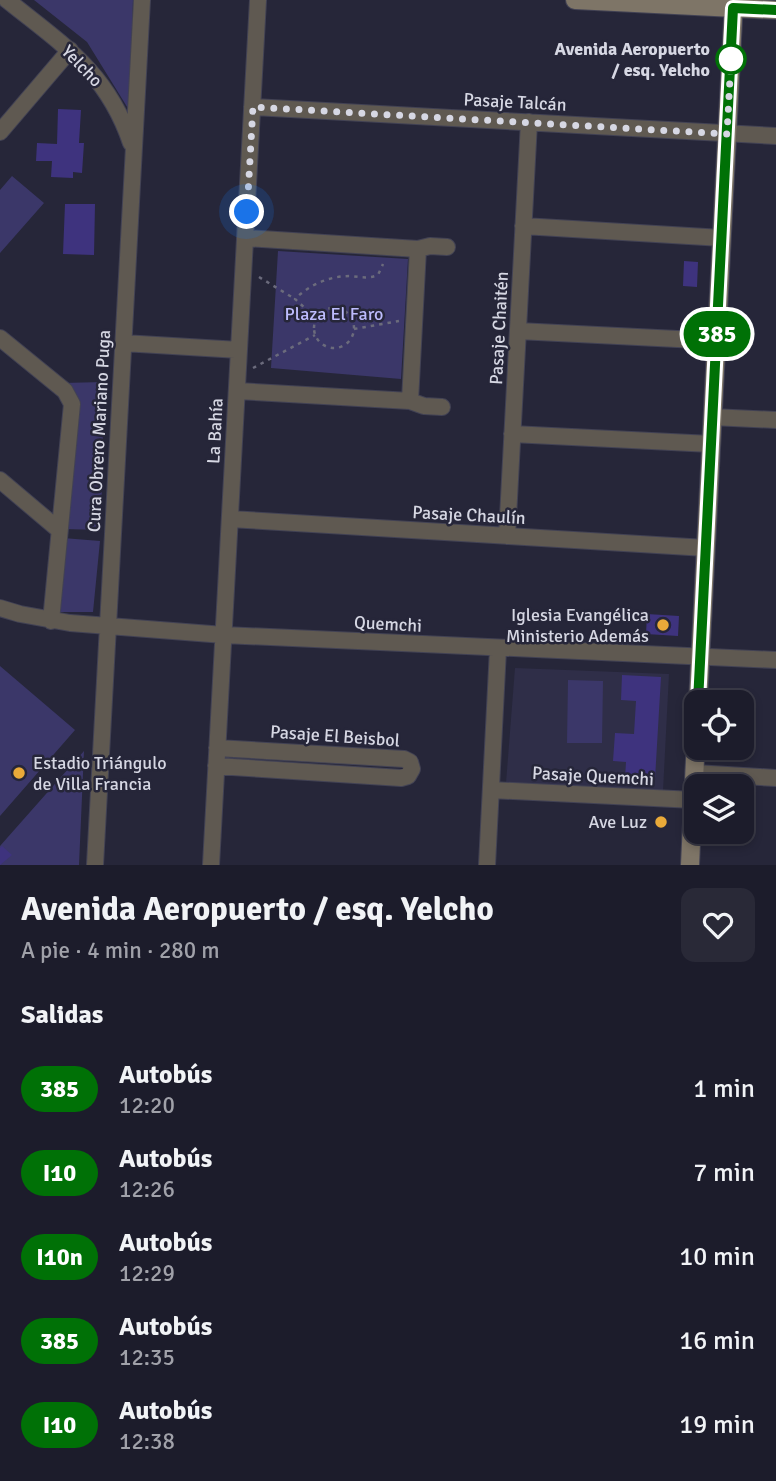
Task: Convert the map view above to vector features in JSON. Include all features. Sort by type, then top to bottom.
[{"type":"street","name":"Yelcho","points":[[7,0],[83,61],[104,88],[126,128],[134,150]]},
{"type":"street","name":"Cura Obrero Mariano Puga","points":[[94,865],[142,0]]},
{"type":"street","name":"La Bahía","points":[[211,865],[258,0]]},
{"type":"street","points":[[575,0],[734,4],[776,10]]},
{"type":"street","points":[[699,690],[734,4]]},
{"type":"street","points":[[0,132],[70,50]]},
{"type":"street","name":"Pasaje Talcán","points":[[253,107],[776,136]]},
{"type":"street","name":"Pasaje Chaitén","points":[[507,536],[529,122]]},
{"type":"street","points":[[523,226],[722,238]]},
{"type":"street","points":[[245,238],[418,249],[430,246],[447,247]]},
{"type":"street","points":[[410,401],[418,249]]},
{"type":"street","points":[[518,331],[716,341]]},
{"type":"street","name":"Cura Obrero Mariano Puga","points":[[0,338],[65,391],[71,399],[51,621]]},
{"type":"street","points":[[123,343],[239,350]]},
{"type":"street","points":[[237,384],[410,401],[424,406],[442,407]]},
{"type":"street","points":[[712,417],[776,420]]},
{"type":"street","points":[[512,434],[711,444]]},
{"type":"street","points":[[0,480],[59,530]]},
{"type":"street","name":"Pasaje Chaulín","points":[[230,520],[706,548]]},
{"type":"street","name":"Quemchi","points":[[0,608],[51,621],[224,635],[776,660]]},
{"type":"street","points":[[487,865],[498,649]]},
{"type":"street","name":"Pasaje El Beisbol","points":[[216,766],[401,778],[408,776],[412,769],[410,762],[404,758],[217,748]]},
{"type":"street","points":[[695,760],[695,774]]},
{"type":"street","points":[[754,777],[776,778]]},
{"type":"street","name":"Pasaje Quemchi","points":[[491,790],[684,800]]},
{"type":"street","points":[[690,865],[691,844]]},
{"type":"path","points":[[295,299],[308,287],[337,277],[368,278],[378,275],[387,247]]},
{"type":"path","points":[[244,267],[295,299],[316,318]]},
{"type":"path","points":[[340,308],[353,320],[354,329],[352,338],[337,348],[320,343],[314,327],[316,318],[322,311],[340,308]]},
{"type":"path","points":[[354,329],[414,318]]},
{"type":"path","points":[[237,384],[315,335]]},
{"type":"shaded area","points":[[515,668],[669,674],[663,791],[506,783]]},
{"type":"green space","points":[[34,0],[133,0],[129,110],[87,42]]},
{"type":"green space","points":[[12,176],[44,203],[0,253],[0,190]]},
{"type":"green space","name":"Plaza El Faro","points":[[278,251],[408,259],[401,379],[271,368]]},
{"type":"green space","points":[[104,382],[101,530],[64,529],[76,397],[62,383]]},
{"type":"green space","points":[[63,538],[100,541],[93,612],[57,612]]},
{"type":"green space","name":"Estadio Triángulo de Villa Francia","points":[[0,666],[75,730],[0,816]]},
{"type":"green space","points":[[568,680],[603,681],[602,743],[567,743]]},
{"type":"green space","points":[[84,751],[79,865],[0,865],[0,846]]},
{"type":"building","points":[[58,109],[81,110],[79,143],[84,143],[82,173],[73,172],[73,178],[51,177],[52,161],[36,161],[37,143],[57,144]]},
{"type":"building","points":[[65,204],[95,204],[94,255],[63,254]]},
{"type":"building","points":[[684,261],[698,262],[697,287],[683,286]]},
{"type":"building","name":"Iglesia Evangélica Ministerio Además","points":[[647,614],[679,616],[678,636],[646,634]]},
{"type":"building","points":[[622,675],[661,677],[655,779],[625,778],[626,762],[613,761],[615,733],[634,734],[636,701],[621,700]]},
{"type":"building","points":[[2,846],[12,855],[0,865],[0,848]]},
{"type":"bus line","name":"385","points":[[699,690],[733,8],[776,10]]},
{"type":"place","name":"Avenida Aeropuerto / esq. Yelcho","points":[[731,59]]},
{"type":"place","name":"Iglesia Evangélica Ministerio Además","points":[[663,625]]},
{"type":"place","name":"Estadio Triángulo de Villa Francia","points":[[19,773]]},
{"type":"place","name":"Ave Luz","points":[[661,822]]},
{"type":"route","points":[[247,212],[253,107],[727,134],[731,59]]}]
